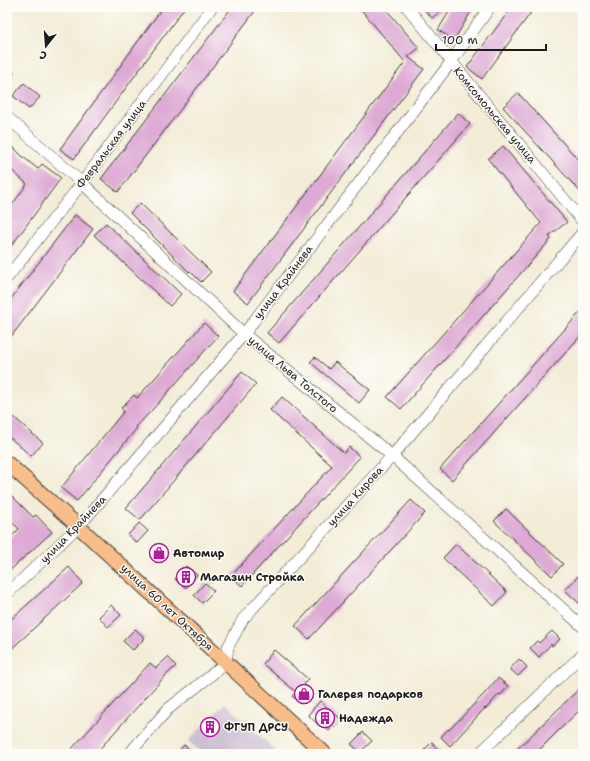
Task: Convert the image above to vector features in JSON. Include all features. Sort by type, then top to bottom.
[{"type":"main road","name":"улица 60 лет Октября","points":[[7,463],[78,526],[325,754]]},
{"type":"street","name":"Февральская улица","points":[[7,278],[82,183],[212,7]]},
{"type":"street","name":"Комсомольская улица","points":[[407,7],[583,222]]},
{"type":"street","name":"улица Крайнева","points":[[7,594],[78,526],[244,334],[451,62],[490,7]]},
{"type":"street","name":"улица Льва Толстого","points":[[7,117],[82,183],[244,334],[392,456],[583,627]]},
{"type":"street","name":"улица Кирова","points":[[226,662],[228,647],[244,619],[392,456],[583,232]]},
{"type":"street","points":[[479,754],[583,654]]},
{"type":"street","points":[[129,754],[168,709],[226,662]]},
{"type":"shaded area","name":"ФГУП ДРСУ","points":[[225,703],[279,754],[202,754],[188,741]]},
{"type":"building","points":[[163,7],[185,7],[74,159],[60,149]]},
{"type":"building","points":[[232,7],[258,7],[118,192],[101,179]]},
{"type":"building","points":[[359,7],[384,7],[419,48],[408,57],[424,69],[248,303],[233,291],[405,62]]},
{"type":"building","points":[[422,7],[446,7],[432,18]]},
{"type":"building","points":[[452,7],[474,7],[454,40],[438,30]]},
{"type":"building","points":[[512,7],[535,7],[482,79],[467,67]]},
{"type":"building","points":[[7,67],[14,73],[7,82]]},
{"type":"building","points":[[24,83],[40,97],[29,109],[13,96]]},
{"type":"building","points":[[518,93],[583,165],[583,195],[503,107]]},
{"type":"building","points":[[458,113],[470,124],[279,343],[267,333]]},
{"type":"building","points":[[7,141],[38,169],[42,164],[61,178],[7,252],[7,212],[27,184],[7,166]]},
{"type":"building","points":[[503,146],[567,222],[549,236],[551,239],[401,409],[387,397],[541,223],[488,159]]},
{"type":"building","points":[[140,203],[211,272],[201,282],[130,213]]},
{"type":"building","points":[[75,215],[93,229],[7,342],[7,304]]},
{"type":"building","points":[[106,223],[181,294],[170,306],[94,235]]},
{"type":"building","points":[[583,309],[583,333],[452,480],[440,469]]},
{"type":"building","points":[[204,323],[218,336],[136,427],[137,428],[77,501],[61,488],[124,411],[121,408],[134,395],[137,398]]},
{"type":"building","points":[[315,357],[329,369],[335,362],[370,390],[359,403],[310,362]]},
{"type":"building","points":[[242,372],[256,384],[140,520],[126,508]]},
{"type":"building","points":[[282,397],[344,453],[349,447],[360,457],[242,586],[231,576],[332,466],[270,410]]},
{"type":"building","points":[[7,411],[43,443],[31,456],[7,435]]},
{"type":"building","points":[[7,491],[33,517],[36,515],[52,532],[7,573],[7,541],[19,529],[7,517]]},
{"type":"building","points":[[411,500],[425,513],[309,639],[295,626]]},
{"type":"building","points":[[506,509],[563,564],[552,576],[494,521]]},
{"type":"building","points":[[139,523],[148,531],[137,543],[128,535]]},
{"type":"building","points":[[456,544],[507,592],[494,606],[443,558]]},
{"type":"building","name":"Магазин Стройка","points":[[186,566],[197,575],[186,588],[175,579]]},
{"type":"building","points":[[69,567],[83,583],[7,653],[7,623]]},
{"type":"building","points":[[583,571],[583,599],[579,603],[565,590]]},
{"type":"building","points":[[205,583],[214,591],[202,603],[194,595]]},
{"type":"building","points":[[111,605],[121,615],[108,627],[99,617]]},
{"type":"building","points":[[135,629],[145,638],[133,650],[123,641]]},
{"type":"building","points":[[552,631],[560,639],[552,646],[551,644],[539,657],[530,648],[537,641],[539,643]]},
{"type":"building","points":[[274,650],[308,679],[304,684],[312,692],[301,704],[292,696],[296,692],[263,664]]},
{"type":"building","points":[[168,657],[176,666],[165,676],[95,754],[67,754],[150,663],[156,668]]},
{"type":"building","points":[[519,659],[527,667],[518,676],[510,669]]},
{"type":"building","points":[[498,678],[508,686],[501,695],[499,694],[486,709],[485,708],[450,746],[441,737]]},
{"type":"building","points":[[583,685],[583,707],[535,754],[512,754]]},
{"type":"building","name":"Надежда","points":[[320,701],[342,720],[335,728],[333,726],[329,731],[321,724],[320,726],[308,715]]},
{"type":"building","name":"ФГУП ДРСУ","points":[[212,719],[218,725],[209,735],[202,729]]},
{"type":"building","points":[[363,732],[372,741],[360,752],[351,744]]},
{"type":"building","points":[[432,742],[443,754],[420,754]]},
{"type":"building","points":[[184,745],[194,754],[176,754]]},
{"type":"place","name":"Автомир","points":[[159,553]]},
{"type":"place","name":"Магазин Стройка","points":[[186,577]]},
{"type":"place","name":"Галерея подарков","points":[[304,694]]},
{"type":"place","name":"Надежда","points":[[325,718]]},
{"type":"place","name":"ФГУП ДРСУ","points":[[210,727]]}]
